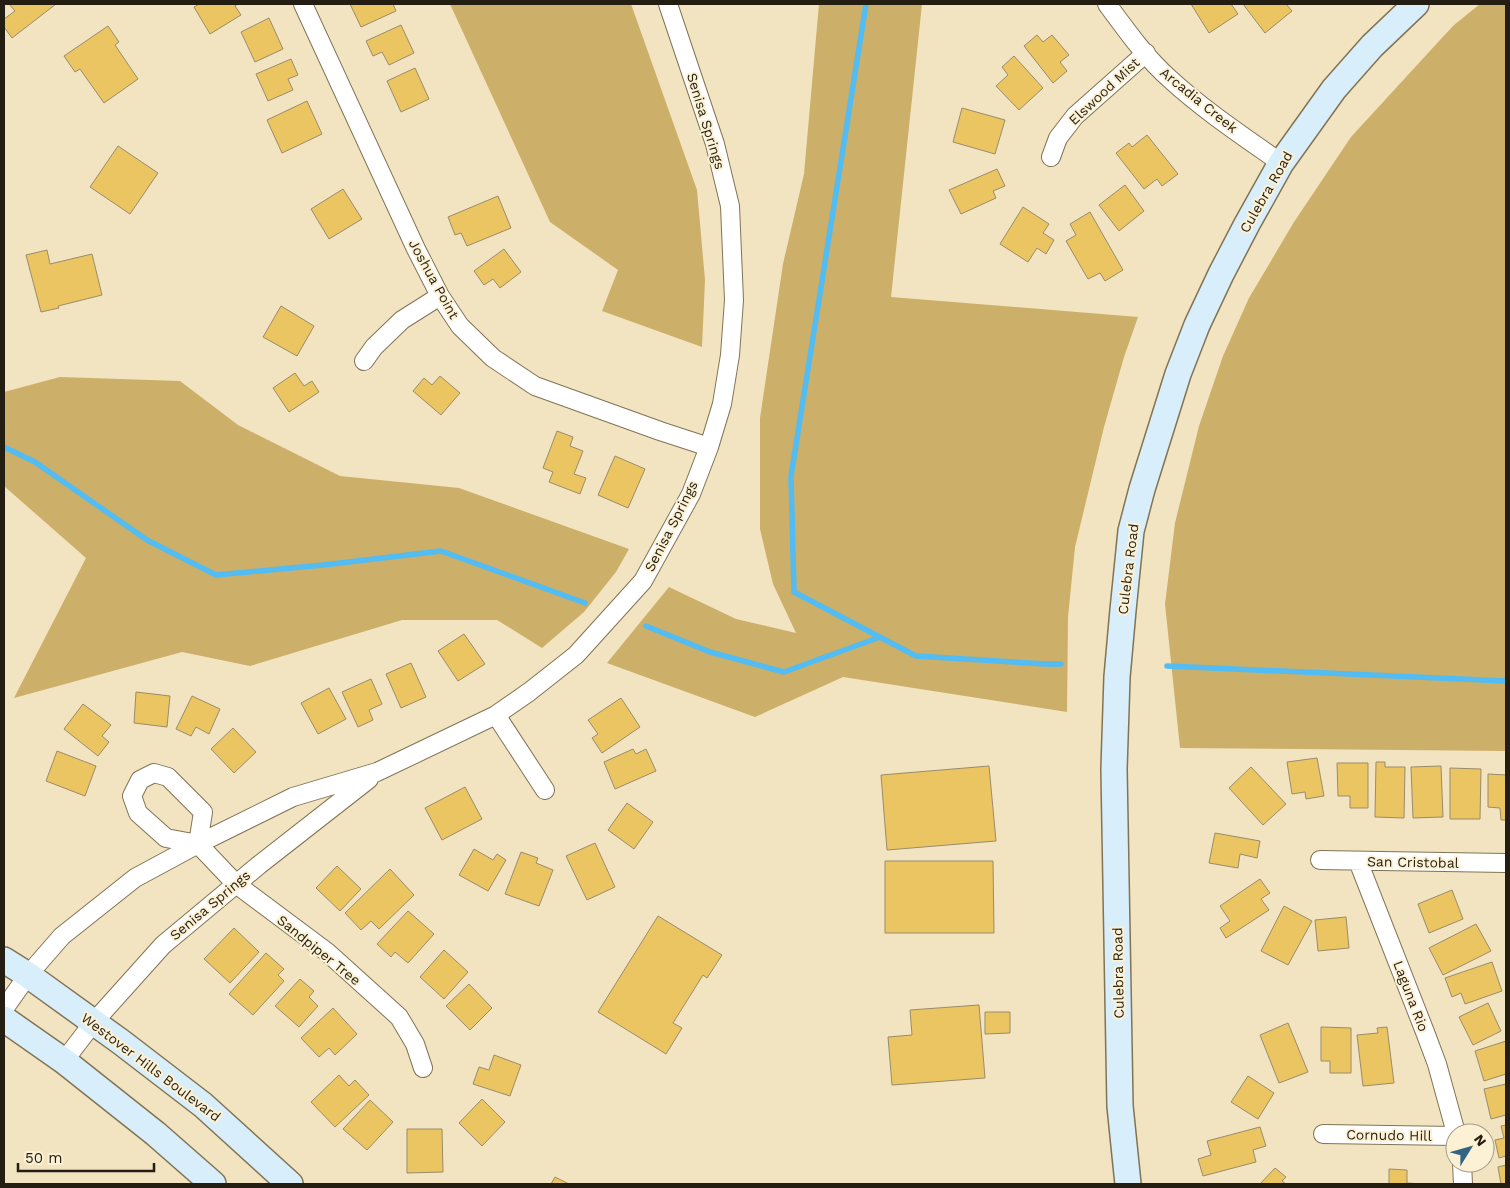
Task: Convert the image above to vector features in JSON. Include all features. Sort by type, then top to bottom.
[{"type":"main road","name":"Culebra Road","points":[[1128,1184],[1120,1106],[1114,769],[1118,668],[1131,531],[1178,374],[1221,274],[1280,163],[1334,89],[1372,46],[1416,4]]},
{"type":"main road","name":"Westover Hills Boulevard","points":[[4,960],[28,974],[203,1105],[290,1184]]},
{"type":"main road","points":[[4,1019],[64,1061],[156,1134],[213,1184]]},
{"type":"street","name":"Joshua Point","points":[[303,4],[416,248],[440,296],[460,326],[493,358],[535,386],[709,447]]},
{"type":"street","name":"Senisa Springs","points":[[4,1009],[28,974],[62,936],[135,878],[198,844],[293,797],[377,772],[450,739],[496,715],[576,655],[643,581],[691,494],[709,447],[722,404],[730,355],[734,300],[730,206],[715,144],[668,4]]},
{"type":"street","name":"Arcadia Creek","points":[[1107,4],[1169,79],[1280,163]]},
{"type":"street","name":"Elswood Mist","points":[[1051,157],[1058,138],[1075,116],[1146,53]]},
{"type":"street","points":[[364,361],[374,347],[402,320],[440,296]]},
{"type":"street","points":[[496,715],[545,790]]},
{"type":"street","name":"Senisa Springs","points":[[64,1061],[93,1023],[163,945],[236,884],[377,772]]},
{"type":"street","name":"Sandpiper Tree","points":[[198,844],[236,884],[327,952],[398,1017],[415,1044],[423,1068]]},
{"type":"street","name":"San Cristobal","points":[[1320,860],[1506,863]]},
{"type":"street","name":"Laguna Rio","points":[[1358,861],[1425,1032],[1453,1123]]},
{"type":"street","name":"Cornudo Hill","points":[[1323,1134],[1445,1134]]},
{"type":"shaded area","points":[[450,4],[631,4],[697,190],[705,280],[702,347],[602,311],[618,270],[550,222]]},
{"type":"shaded area","points":[[819,4],[922,4],[891,297],[1138,317],[1124,357],[1104,427],[1075,547],[1068,617],[1067,712],[843,677],[755,717],[607,663],[669,587],[736,619],[796,633],[773,584],[760,529],[760,418],[783,264],[804,174]]},
{"type":"shaded area","points":[[1480,4],[1506,4],[1506,751],[1180,748],[1165,604],[1175,523],[1199,426],[1223,356],[1249,298],[1294,222],[1351,137],[1454,25]]},
{"type":"shaded area","points":[[60,377],[180,381],[238,425],[340,476],[459,488],[629,549],[616,572],[584,612],[542,648],[497,620],[402,620],[250,666],[182,652],[14,698],[86,558],[4,486],[4,392]]},
{"type":"building","points":[[9,4],[56,4],[12,38],[4,27],[4,19],[15,11]]},
{"type":"building","points":[[199,4],[238,4],[235,6],[241,15],[210,34],[194,7]]},
{"type":"building","points":[[350,4],[393,4],[396,11],[361,27]]},
{"type":"building","points":[[1191,4],[1231,4],[1238,14],[1209,33]]},
{"type":"building","points":[[1243,4],[1286,4],[1292,11],[1265,33]]},
{"type":"building","points":[[269,18],[283,49],[255,62],[241,32]]},
{"type":"building","points":[[401,25],[414,53],[389,65],[382,52],[373,56],[366,41]]},
{"type":"building","points":[[108,26],[119,42],[115,45],[138,79],[104,103],[80,69],[75,72],[64,56]]},
{"type":"building","points":[[1037,35],[1043,42],[1052,35],[1069,55],[1060,62],[1067,71],[1053,83],[1024,46]]},
{"type":"building","points":[[1014,56],[1043,88],[1019,110],[996,86],[1008,75],[1002,67]]},
{"type":"building","points":[[291,59],[298,75],[288,79],[293,90],[268,101],[256,74]]},
{"type":"building","points":[[415,68],[429,99],[401,112],[387,81]]},
{"type":"building","points":[[307,101],[322,134],[282,153],[267,120]]},
{"type":"building","points":[[962,108],[1005,120],[995,154],[953,142]]},
{"type":"building","points":[[1147,135],[1178,174],[1162,186],[1157,179],[1144,189],[1116,153],[1129,143],[1132,147]]},
{"type":"building","points":[[118,146],[158,173],[130,214],[90,187]]},
{"type":"building","points":[[997,169],[1005,186],[993,191],[996,198],[961,214],[949,190]]},
{"type":"building","points":[[1125,185],[1144,211],[1119,231],[1099,205]]},
{"type":"building","points":[[343,189],[362,219],[329,239],[311,209]]},
{"type":"building","points":[[498,196],[511,228],[467,246],[461,233],[455,235],[448,217]]},
{"type":"building","points":[[1023,207],[1049,224],[1043,233],[1054,240],[1046,254],[1037,248],[1028,262],[1000,244]]},
{"type":"building","points":[[1090,212],[1123,270],[1105,281],[1100,273],[1088,279],[1066,241],[1076,235],[1070,224]]},
{"type":"building","points":[[504,249],[521,272],[500,288],[493,279],[484,285],[474,271]]},
{"type":"building","points":[[47,250],[50,264],[92,254],[102,295],[41,312],[26,255]]},
{"type":"building","points":[[281,306],[314,326],[297,356],[263,337]]},
{"type":"building","points":[[295,373],[304,386],[312,381],[319,392],[289,412],[273,388]]},
{"type":"building","points":[[440,376],[460,393],[441,415],[413,391],[424,378],[432,385]]},
{"type":"building","points":[[557,431],[573,437],[570,446],[583,451],[574,474],[586,478],[580,494],[549,482],[553,472],[543,468]]},
{"type":"building","points":[[615,456],[645,469],[628,508],[598,495]]},
{"type":"building","points":[[464,634],[485,664],[458,681],[438,651]]},
{"type":"building","points":[[411,663],[426,697],[401,708],[386,674]]},
{"type":"building","points":[[371,679],[382,704],[369,710],[373,720],[358,727],[342,692]]},
{"type":"building","points":[[329,688],[346,719],[318,734],[301,703]]},
{"type":"building","points":[[136,692],[170,696],[167,727],[134,723]]},
{"type":"building","points":[[192,696],[220,709],[209,734],[196,727],[191,736],[176,729]]},
{"type":"building","points":[[621,698],[640,727],[602,753],[592,738],[598,734],[588,720]]},
{"type":"building","points":[[83,704],[111,725],[102,736],[109,742],[98,756],[64,729]]},
{"type":"building","points":[[233,728],[256,752],[234,773],[211,749]]},
{"type":"building","points":[[633,749],[636,754],[646,749],[656,771],[615,789],[604,762]]},
{"type":"building","points":[[57,751],[96,766],[85,796],[46,781]]},
{"type":"building","points":[[1317,758],[1324,796],[1306,799],[1305,792],[1292,794],[1287,762]]},
{"type":"building","points":[[1376,762],[1385,762],[1385,767],[1405,767],[1404,818],[1375,817]]},
{"type":"building","points":[[1337,763],[1368,763],[1368,808],[1350,808],[1350,796],[1338,796]]},
{"type":"building","points":[[989,766],[996,841],[887,850],[881,775]]},
{"type":"building","points":[[1441,766],[1443,817],[1413,818],[1411,767]]},
{"type":"building","points":[[1251,767],[1286,804],[1263,825],[1229,788]]},
{"type":"building","points":[[1450,768],[1481,769],[1480,819],[1450,819]]},
{"type":"building","points":[[1488,774],[1506,775],[1506,820],[1501,820],[1500,808],[1488,807]]},
{"type":"building","points":[[465,787],[482,819],[442,840],[425,808]]},
{"type":"building","points":[[627,803],[653,822],[634,849],[608,830]]},
{"type":"building","points":[[1215,833],[1260,841],[1257,858],[1240,854],[1238,868],[1209,863]]},
{"type":"building","points":[[595,843],[615,887],[587,900],[566,856]]},
{"type":"building","points":[[474,849],[493,860],[497,854],[506,860],[488,891],[459,875]]},
{"type":"building","points":[[521,852],[538,858],[536,863],[553,870],[539,906],[505,894]]},
{"type":"building","points":[[885,861],[993,861],[994,933],[885,933]]},
{"type":"building","points":[[337,866],[361,889],[340,911],[316,888]]},
{"type":"building","points":[[390,869],[414,895],[379,929],[371,921],[361,930],[345,913]]},
{"type":"building","points":[[1260,879],[1270,893],[1261,899],[1269,910],[1226,938],[1220,928],[1230,921],[1220,906]]},
{"type":"building","points":[[1452,890],[1463,919],[1429,933],[1418,904]]},
{"type":"building","points":[[1284,906],[1312,921],[1288,965],[1261,951]]},
{"type":"building","points":[[408,911],[434,934],[408,963],[395,952],[391,957],[377,944]]},
{"type":"building","points":[[658,916],[722,955],[707,978],[703,975],[673,1023],[682,1028],[666,1054],[598,1012]]},
{"type":"building","points":[[1346,917],[1349,948],[1318,951],[1315,920]]},
{"type":"building","points":[[1476,924],[1491,951],[1443,975],[1429,948]]},
{"type":"building","points":[[234,928],[259,952],[230,983],[204,959]]},
{"type":"building","points":[[444,950],[468,972],[444,999],[420,977]]},
{"type":"building","points":[[266,953],[284,969],[278,975],[284,981],[253,1015],[229,994]]},
{"type":"building","points":[[1492,962],[1502,991],[1465,1004],[1461,993],[1452,997],[1445,978]]},
{"type":"building","points":[[300,979],[314,991],[309,997],[318,1006],[299,1027],[275,1006]]},
{"type":"building","points":[[469,984],[492,1008],[470,1030],[446,1006]]},
{"type":"building","points":[[1488,1003],[1501,1031],[1473,1045],[1459,1017]]},
{"type":"building","points":[[979,1005],[985,1078],[892,1085],[888,1037],[912,1035],[910,1010]]},
{"type":"building","points":[[333,1008],[357,1034],[335,1055],[329,1048],[319,1057],[301,1038]]},
{"type":"building","points":[[985,1012],[1010,1012],[1010,1033],[985,1034]]},
{"type":"building","points":[[1288,1023],[1308,1072],[1279,1083],[1260,1035]]},
{"type":"building","points":[[1321,1027],[1351,1028],[1351,1073],[1330,1073],[1330,1061],[1321,1061]]},
{"type":"building","points":[[1387,1027],[1394,1083],[1363,1086],[1357,1035],[1378,1033],[1377,1028]]},
{"type":"building","points":[[1506,1041],[1506,1074],[1484,1081],[1475,1051]]},
{"type":"building","points":[[494,1055],[521,1065],[510,1096],[473,1084],[479,1067],[489,1070]]},
{"type":"building","points":[[339,1075],[349,1086],[355,1080],[369,1095],[335,1127],[311,1102]]},
{"type":"building","points":[[1248,1076],[1274,1093],[1258,1119],[1231,1102]]},
{"type":"building","points":[[1506,1084],[1506,1115],[1491,1119],[1484,1089]]},
{"type":"building","points":[[482,1099],[505,1122],[482,1146],[459,1123]]},
{"type":"building","points":[[370,1100],[393,1122],[367,1150],[343,1129]]},
{"type":"building","points":[[1506,1125],[1506,1156],[1499,1158],[1495,1140],[1504,1138],[1501,1126]]},
{"type":"building","points":[[1260,1127],[1266,1146],[1253,1150],[1256,1162],[1203,1176],[1198,1159],[1211,1155],[1207,1141]]},
{"type":"building","points":[[407,1129],[442,1129],[443,1172],[407,1173]]},
{"type":"building","points":[[1506,1165],[1506,1184],[1501,1184],[1498,1167]]},
{"type":"building","points":[[1275,1168],[1286,1177],[1282,1181],[1286,1184],[1260,1184]]},
{"type":"building","points":[[1389,1169],[1407,1170],[1407,1183],[1423,1184],[1389,1184]]},
{"type":"building","points":[[555,1177],[569,1184],[551,1184]]},
{"type":"waterway","points":[[866,4],[791,476],[794,592],[916,656],[1061,664]]},
{"type":"waterway","points":[[4,447],[35,462],[147,540],[216,575],[441,551],[585,603]]},
{"type":"waterway","points":[[646,626],[710,652],[784,672],[880,637]]},
{"type":"waterway","points":[[1167,666],[1506,681]]}]
